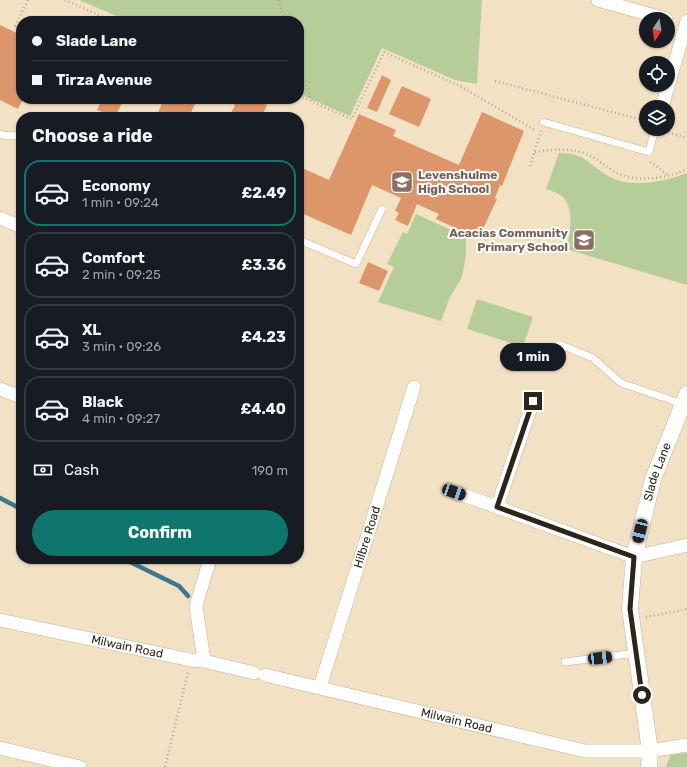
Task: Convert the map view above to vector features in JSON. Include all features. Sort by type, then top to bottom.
[{"type":"street","points":[[598,0],[642,12]]},
{"type":"street","points":[[664,100],[686,23],[675,21]]},
{"type":"street","points":[[0,218],[16,225]]},
{"type":"street","name":"Hilbre Road","points":[[320,687],[414,386]]},
{"type":"street","points":[[0,389],[16,395]]},
{"type":"street","name":"Slade Lane","points":[[649,767],[650,751],[630,609],[634,557],[653,479],[685,399]]},
{"type":"street","points":[[497,507],[533,401]]},
{"type":"street","points":[[454,492],[634,557],[687,545]]},
{"type":"street","points":[[204,661],[196,606],[209,564]]},
{"type":"street","name":"Milwain Road","points":[[0,620],[191,660],[204,661],[320,687],[585,751],[650,751],[687,745]]},
{"type":"street","points":[[0,748],[80,767]]},
{"type":"lane","points":[[543,122],[649,152],[653,136]]},
{"type":"lane","points":[[0,134],[11,136],[16,135]]},
{"type":"lane","points":[[304,242],[356,264],[382,209]]},
{"type":"lane","points":[[559,344],[593,358],[621,383],[685,399]]},
{"type":"lane","points":[[565,662],[636,653]]},
{"type":"path","points":[[20,16],[28,0]]},
{"type":"path","points":[[65,0],[101,16]]},
{"type":"path","points":[[279,0],[283,16]]},
{"type":"path","points":[[304,98],[352,119],[384,52],[460,86],[540,133]]},
{"type":"path","points":[[304,80],[312,102]]},
{"type":"path","points":[[496,81],[639,119]]},
{"type":"path","points":[[530,166],[543,122]]},
{"type":"path","points":[[675,134],[687,138]]},
{"type":"path","points":[[534,152],[556,149],[582,152],[592,156],[615,172],[630,177],[662,178],[687,169]]},
{"type":"path","points":[[631,620],[687,609]]},
{"type":"path","points":[[165,767],[191,660]]},
{"type":"green space","points":[[79,0],[482,0],[477,84],[455,80],[382,48],[350,116],[304,96],[304,16],[116,16]]},
{"type":"green space","points":[[559,153],[568,153],[581,157],[608,176],[627,182],[648,183],[687,173],[687,285],[566,249],[570,229],[570,215],[567,202],[557,193],[546,189]]},
{"type":"green space","points":[[416,214],[466,237],[466,255],[462,277],[450,297],[441,321],[378,302],[394,267],[387,264],[403,232],[407,234]]},
{"type":"green space","points":[[477,299],[533,317],[523,347],[467,329]]},
{"type":"green space","points":[[687,753],[687,767],[666,767],[670,755]]},
{"type":"building","points":[[0,25],[16,33],[16,104],[20,104],[18,109],[0,100]]},
{"type":"building","points":[[382,75],[391,80],[377,112],[367,108]]},
{"type":"building","points":[[402,86],[431,99],[419,127],[389,114]]},
{"type":"building","points":[[100,104],[122,104],[118,112],[102,112],[97,110]]},
{"type":"building","points":[[162,104],[195,104],[191,112],[158,112]]},
{"type":"building","points":[[233,104],[267,105],[264,112],[232,112],[235,105]]},
{"type":"building","points":[[482,112],[524,131],[502,186],[500,185],[495,198],[497,199],[481,233],[477,232],[475,237],[436,219],[439,214],[417,204],[408,226],[395,220],[399,213],[395,211],[401,198],[372,185],[351,235],[304,214],[304,169],[329,180],[359,114],[396,130],[393,136],[459,165]]},
{"type":"building","points":[[368,262],[388,271],[379,291],[359,283]]},
{"type":"waterway","points":[[0,498],[16,506]]},
{"type":"waterway","points":[[134,564],[179,586],[188,596]]},
{"type":"place","name":"Levenshulme High School","points":[[402,182]]},
{"type":"place","name":"Acacias Community Primary School","points":[[584,240]]},
{"type":"route","points":[[533,401],[497,507],[634,557],[630,609],[642,695]]}]
